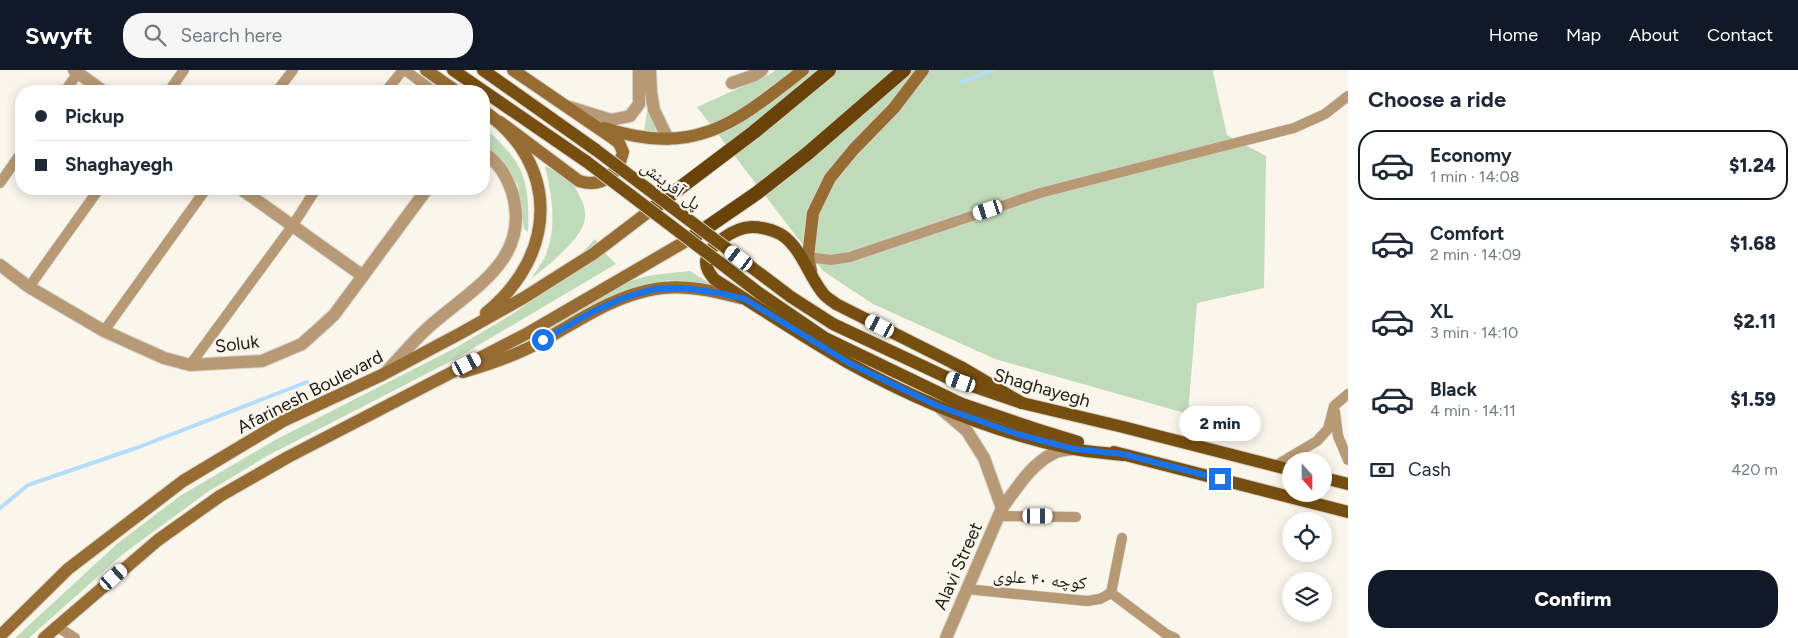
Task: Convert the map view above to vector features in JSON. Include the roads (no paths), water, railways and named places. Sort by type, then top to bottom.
[{"type":"highway","points":[[656,206],[754,132],[829,70]]},
{"type":"highway","points":[[693,236],[757,193],[801,159],[904,70]]},
{"type":"main road","points":[[426,70],[447,85]]},
{"type":"main road","name":"پل آفرینش","points":[[453,70],[475,85]]},
{"type":"main road","name":"پل آفرینش","points":[[483,70],[596,150],[726,248]]},
{"type":"main road","points":[[490,115],[579,181],[590,184],[600,182],[612,174],[621,161],[623,152],[618,143],[513,70]]},
{"type":"main road","points":[[593,125],[639,137],[668,139],[709,133],[747,113],[803,70]]},
{"type":"main road","points":[[813,278],[808,257],[813,213],[830,178],[854,148],[894,108],[923,70]]},
{"type":"main road","name":"پل آفرینش","points":[[490,95],[587,162],[759,293],[825,338],[962,404],[1036,429],[1123,454]]},
{"type":"main road","points":[[461,333],[508,293],[524,270],[536,246],[540,226],[542,206],[535,173],[517,142],[500,122]]},
{"type":"main road","name":"Afarinesh Boulevard","points":[[0,636],[68,569],[183,481],[283,421],[384,374],[525,297],[593,254],[656,206]]},
{"type":"main road","points":[[1022,404],[961,367],[836,304],[823,294],[794,246],[781,234],[751,226],[736,230],[711,250],[706,262],[708,272],[714,279],[849,363],[938,406],[1017,434],[1074,449],[1123,454],[1348,512]]},
{"type":"main road","points":[[44,638],[158,540],[220,496],[288,457],[528,333],[693,236]]},
{"type":"main road","name":"Shaghayegh","points":[[726,248],[791,297],[833,324],[946,377],[1022,404],[1123,427],[1282,468]]},
{"type":"main road","points":[[437,380],[487,365],[522,351],[592,312],[639,293],[655,289],[684,288],[745,299]]},
{"type":"main road","points":[[1332,480],[1348,484]]},
{"type":"street","points":[[173,85],[184,70]]},
{"type":"street","points":[[282,85],[293,70]]},
{"type":"street","points":[[391,85],[404,70],[425,85]]},
{"type":"street","points":[[732,83],[755,75],[762,70]]},
{"type":"street","points":[[69,85],[77,71],[95,85]]},
{"type":"street","points":[[562,104],[611,120],[630,116],[639,104],[648,71]]},
{"type":"street","points":[[648,71],[654,110],[668,139]]},
{"type":"street","points":[[808,257],[831,260],[850,257],[1040,193],[1294,128],[1325,114],[1348,96]]},
{"type":"street","points":[[384,374],[429,326],[483,283],[498,267],[509,251],[516,220],[512,195],[506,175],[498,164],[490,158]]},
{"type":"street","points":[[0,183],[15,162]]},
{"type":"street","points":[[29,287],[95,195]]},
{"type":"street","points":[[104,331],[202,195]]},
{"type":"street","points":[[249,195],[363,276]]},
{"type":"street","points":[[190,365],[293,225],[312,195]]},
{"type":"street","name":"Soluk","points":[[0,265],[29,287],[104,331],[164,358],[190,365],[262,361],[302,344],[334,315],[423,195]]},
{"type":"street","points":[[1275,466],[1317,441],[1328,429],[1334,406],[1348,394]]},
{"type":"street","points":[[938,406],[968,431],[984,458],[1001,512],[1076,517]]},
{"type":"street","points":[[1334,406],[1338,436],[1348,460]]},
{"type":"street","name":"Alavi Street","points":[[946,638],[1001,512],[1026,476],[1036,466],[1054,452],[1074,449]]},
{"type":"street","points":[[1122,538],[1111,593],[1166,634],[1175,638]]},
{"type":"street","name":"کوچه ۴۰ علوی","points":[[966,589],[1087,602],[1111,593]]},
{"type":"street","points":[[56,626],[75,638]]},
{"type":"waterway","points":[[962,82],[993,70]]},
{"type":"waterway","points":[[0,508],[28,485],[139,447],[307,382]]}]
